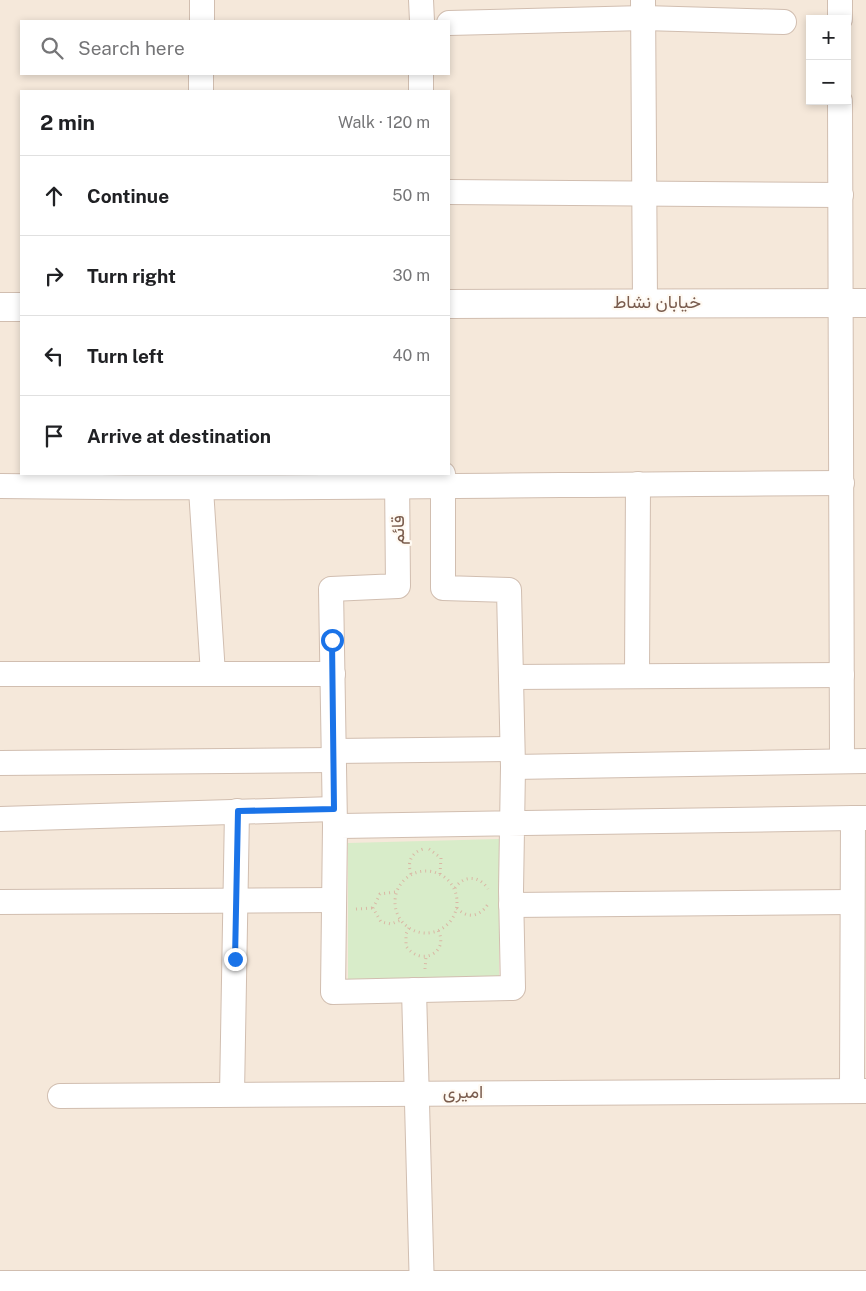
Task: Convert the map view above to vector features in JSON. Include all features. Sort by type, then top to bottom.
[{"type":"street","points":[[202,0],[202,20]]},
{"type":"street","points":[[421,0],[422,20]]},
{"type":"street","points":[[840,0],[840,15]]},
{"type":"street","points":[[644,9],[645,302]]},
{"type":"street","points":[[450,22],[644,9],[784,22]]},
{"type":"street","points":[[201,90],[202,75]]},
{"type":"street","points":[[421,90],[422,75]]},
{"type":"street","points":[[840,105],[841,195],[854,303],[842,483],[842,760]]},
{"type":"street","points":[[450,192],[841,195]]},
{"type":"street","name":"خیابان نشاط","points":[[450,304],[645,302],[854,303]]},
{"type":"street","points":[[0,307],[20,307]]},
{"type":"street","points":[[0,486],[201,489],[397,479],[638,484],[842,483]]},
{"type":"street","name":"قائم","points":[[333,674],[331,589],[398,586],[397,479]]},
{"type":"street","points":[[0,674],[333,674],[335,817],[333,992],[513,988],[500,901],[511,823],[513,758],[509,590],[444,588],[443,479]]},
{"type":"street","points":[[638,484],[638,676]]},
{"type":"street","points":[[201,489],[213,674]]},
{"type":"street","points":[[511,677],[842,675]]},
{"type":"street","points":[[0,763],[333,755],[866,761]]},
{"type":"street","points":[[232,1094],[238,811]]},
{"type":"street","points":[[0,818],[238,811],[335,817],[511,823],[860,818],[852,902],[859,1090]]},
{"type":"street","points":[[0,902],[334,900]]},
{"type":"street","points":[[500,901],[852,902]]},
{"type":"street","points":[[414,990],[422,1287]]},
{"type":"street","name":"امیری","points":[[60,1096],[859,1090]]},
{"type":"street","points":[[0,1283],[422,1287],[650,1287],[866,1283]]},
{"type":"path","points":[[411,874],[409,864],[413,854],[428,849],[438,854],[441,858],[440,874]]},
{"type":"path","points":[[427,870],[440,874],[446,877],[454,889],[456,908],[450,922],[438,930],[421,933],[409,928],[400,920],[394,903],[400,883],[411,874],[427,870]]},
{"type":"path","points":[[454,889],[459,883],[470,878],[482,882],[489,892]]},
{"type":"path","points":[[396,892],[380,894],[373,908],[381,922],[391,924],[400,920]]},
{"type":"path","points":[[456,908],[462,913],[474,916],[500,901]]},
{"type":"path","points":[[409,928],[406,934],[406,946],[414,955],[420,957],[432,956],[440,947],[441,935],[438,930]]},
{"type":"shaded area","points":[[0,0],[866,0],[866,1291],[0,1291]]},
{"type":"green space","points":[[499,839],[499,976],[348,979],[348,843]]},
{"type":"route","points":[[235,959],[238,811],[334,809],[332,640]]}]
